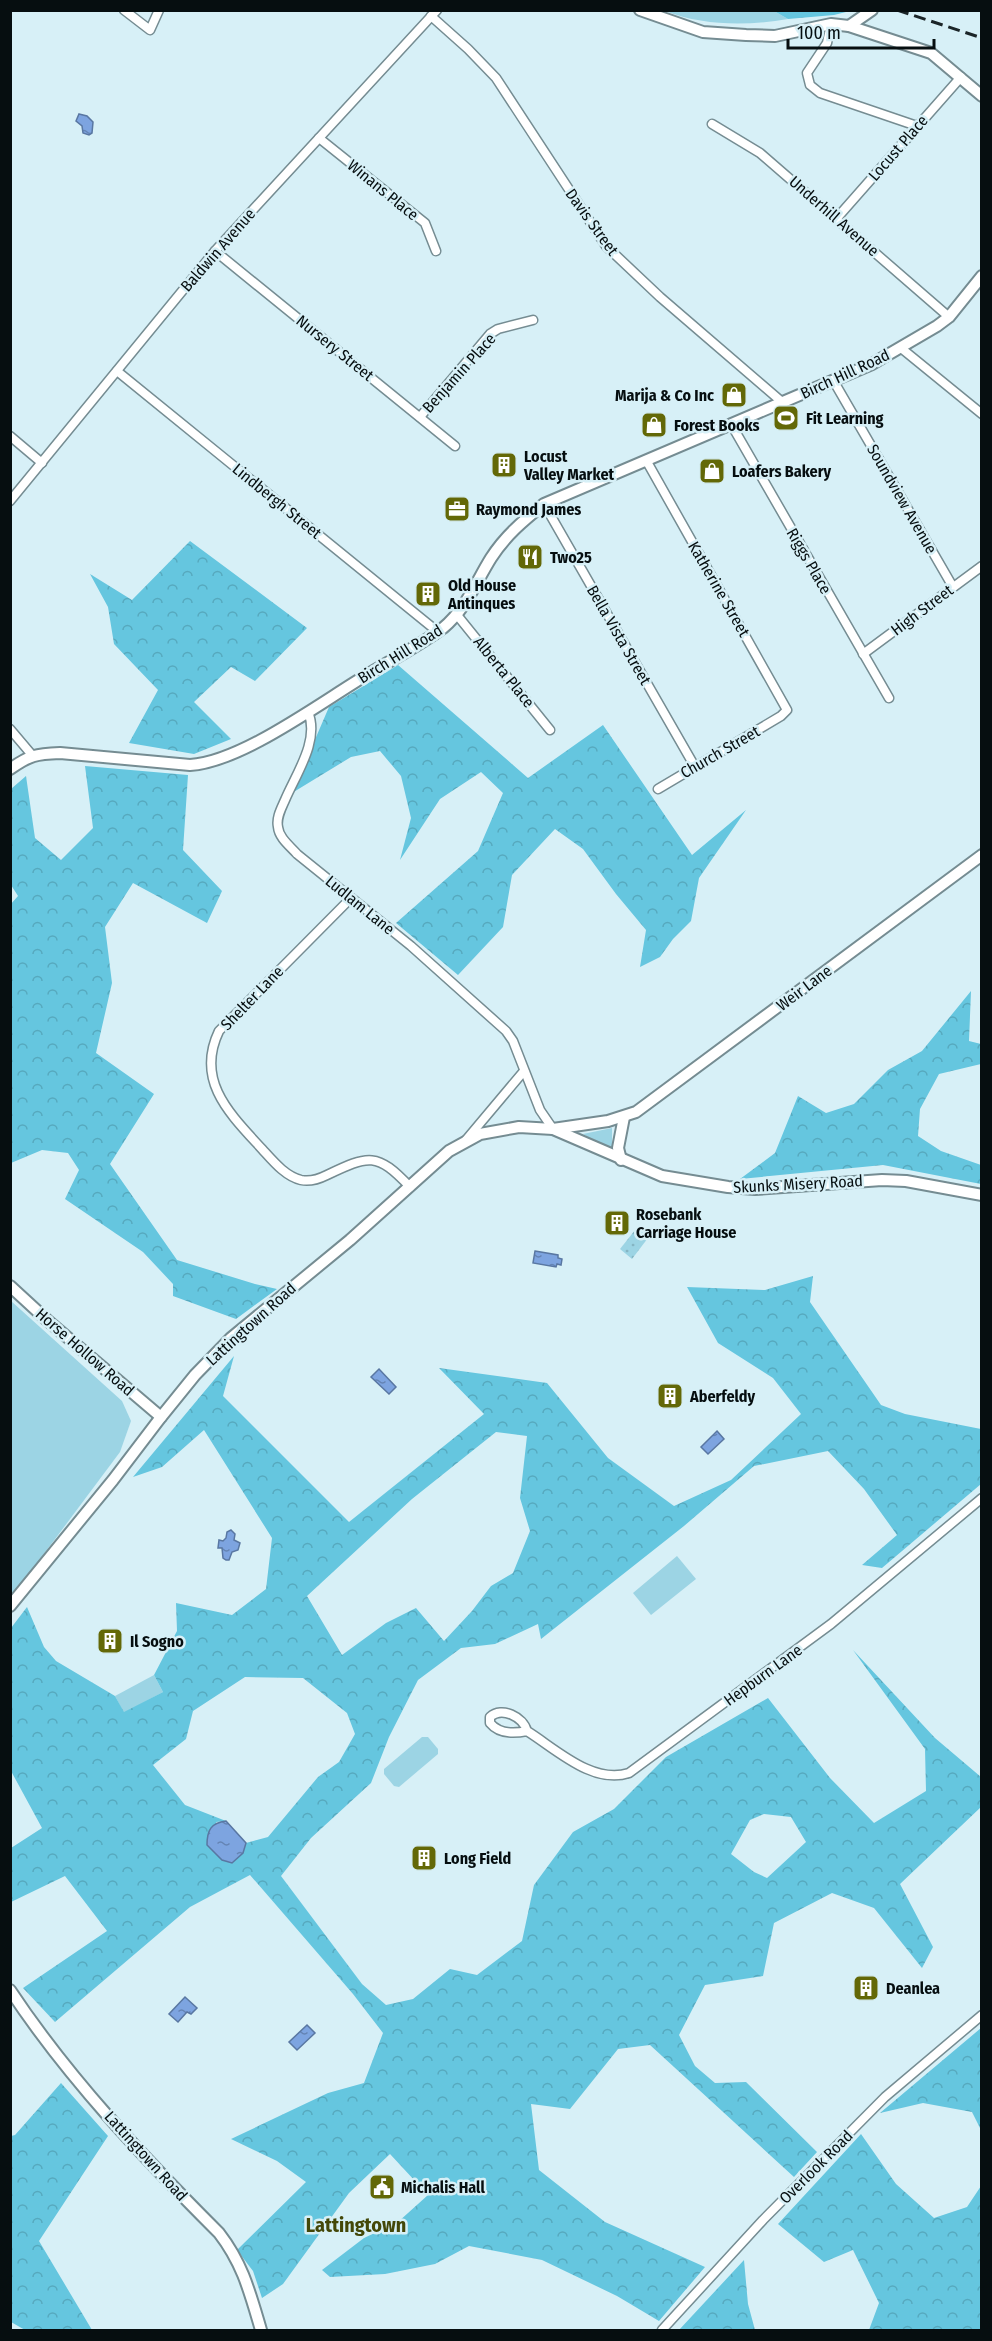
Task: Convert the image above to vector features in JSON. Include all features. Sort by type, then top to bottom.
[{"type":"street","points":[[124,10],[150,30],[159,10]]},
{"type":"street","points":[[640,10],[703,32],[775,36],[831,24],[849,26],[931,53],[981,96]]},
{"type":"street","points":[[849,26],[872,10]]},
{"type":"street","name":"Baldwin Avenue","points":[[10,501],[214,251],[434,14]]},
{"type":"street","name":"Davis Street","points":[[434,14],[496,78],[606,246],[660,297],[782,402]]},
{"type":"street","points":[[831,24],[827,43],[807,73],[810,85],[820,93],[917,126]]},
{"type":"street","name":"Locust Place","points":[[836,219],[961,77]]},
{"type":"street","name":"Underhill Avenue","points":[[712,124],[760,153],[949,317]]},
{"type":"street","name":"Winans Place","points":[[318,138],[425,223],[436,251]]},
{"type":"street","name":"Nursery Street","points":[[214,251],[455,446]]},
{"type":"street","name":"Birch Hill Road","points":[[10,769],[32,755],[60,753],[178,765],[201,764],[242,749],[308,712],[438,632],[457,615],[492,557],[507,537],[544,504],[872,363],[901,348],[949,317],[981,276]]},
{"type":"street","name":"Benjamin Place","points":[[420,417],[490,334],[498,329],[533,320]]},
{"type":"street","points":[[901,348],[981,414]]},
{"type":"street","name":"Lindbergh Street","points":[[117,371],[438,632]]},
{"type":"street","name":"Soundview Avenue","points":[[833,380],[953,587]]},
{"type":"street","name":"Riggs Place","points":[[731,424],[889,699]]},
{"type":"street","points":[[10,436],[42,463]]},
{"type":"street","name":"Katherine Street","points":[[646,460],[787,707],[786,713],[781,716]]},
{"type":"street","name":"Bella Vista Street","points":[[544,504],[695,767]]},
{"type":"street","name":"High Street","points":[[863,654],[981,566]]},
{"type":"street","name":"Alberta Place","points":[[457,615],[550,730]]},
{"type":"street","name":"Ludlam Lane","points":[[308,712],[313,730],[310,744],[278,815],[278,828],[282,839],[297,854],[496,1019],[513,1041],[540,1110],[553,1129]]},
{"type":"street","name":"Church Street","points":[[658,789],[781,716]]},
{"type":"street","points":[[10,729],[32,755]]},
{"type":"street","name":"Weir Lane","points":[[553,1129],[624,1117],[636,1112],[981,855]]},
{"type":"street","name":"Shelter Lane","points":[[351,898],[219,1031],[210,1054],[212,1073],[222,1101],[232,1116],[277,1165],[291,1176],[302,1180],[313,1180],[349,1165],[373,1160],[392,1167],[410,1186]]},
{"type":"street","points":[[465,1141],[524,1071]]},
{"type":"street","points":[[621,1160],[618,1148],[624,1117]]},
{"type":"street","name":"Lattingtown Road","points":[[10,1606],[114,1480],[195,1375],[231,1338],[350,1240],[449,1151],[480,1134],[511,1128],[553,1129]]},
{"type":"street","name":"Skunks Misery Road","points":[[553,1129],[662,1176],[728,1187],[755,1188],[882,1180],[906,1181],[981,1195]]},
{"type":"street","name":"Horse Hollow Road","points":[[10,1286],[46,1320],[161,1417]]},
{"type":"street","name":"Hepburn Lane","points":[[527,1731],[583,1767],[601,1774],[619,1776],[629,1773],[831,1624],[981,1498]]},
{"type":"street","name":"Lattingtown Road","points":[[10,1990],[56,2053],[118,2127],[219,2234],[233,2252],[246,2280],[261,2331]]},
{"type":"street","name":"Overlook Road","points":[[662,2331],[758,2225],[885,2097],[981,2015]]},
{"type":"shaded area","points":[[665,11],[774,11],[788,19],[741,24],[710,22]]},
{"type":"shaded area","points":[[612,1128],[612,1150],[583,1134]]},
{"type":"shaded area","points":[[639,1225],[651,1234],[632,1259],[620,1249]]},
{"type":"shaded area","points":[[11,1301],[122,1401],[131,1421],[120,1452],[11,1598]]},
{"type":"shaded area","points":[[677,1556],[696,1579],[651,1615],[633,1593]]},
{"type":"shaded area","points":[[154,1675],[163,1692],[124,1713],[115,1696]]},
{"type":"shaded area","points":[[422,1737],[428,1737],[438,1749],[438,1754],[399,1787],[394,1786],[384,1774],[384,1769]]},
{"type":"green space","points":[[774,11],[850,11],[834,15],[788,19]]},
{"type":"green space","points":[[190,541],[307,628],[255,681],[231,667],[194,702],[231,739],[194,754],[129,743],[158,690],[114,644],[108,607],[90,574],[132,600]]},
{"type":"green space","points":[[398,665],[528,778],[603,725],[692,855],[746,810],[699,878],[691,921],[673,939],[660,957],[640,967],[646,930],[583,849],[555,829],[512,875],[503,927],[458,975],[396,923],[478,851],[503,793],[481,772],[440,799],[400,860],[411,818],[401,776],[380,751],[351,757],[292,793],[329,707]]},
{"type":"green space","points":[[85,766],[188,775],[183,850],[222,891],[207,923],[133,883],[105,927],[112,983],[96,1053],[154,1094],[110,1164],[177,1260],[277,1289],[236,1319],[173,1296],[173,1284],[143,1252],[65,1199],[79,1170],[68,1153],[42,1150],[11,1163],[10,905],[18,896],[11,885],[11,789],[26,776],[35,838],[61,860],[93,828]]},
{"type":"green space","points":[[971,991],[969,1041],[981,1044],[981,1064],[939,1074],[920,1109],[918,1136],[941,1151],[981,1165],[981,1184],[883,1165],[740,1179],[775,1153],[798,1096],[826,1113],[854,1104],[888,1070],[922,1051]]},
{"type":"green space","points":[[813,1276],[810,1302],[881,1405],[905,1414],[981,1429],[981,1484],[882,1568],[862,1565],[897,1535],[864,1489],[828,1451],[754,1466],[684,1526],[541,1639],[538,1624],[495,1644],[461,1648],[418,1680],[389,1737],[371,1783],[311,1838],[281,1876],[362,1984],[386,2005],[413,1999],[450,1969],[477,1975],[522,1941],[534,1885],[573,1832],[614,1809],[666,1757],[768,1698],[830,1778],[874,1823],[926,1791],[925,1749],[853,1650],[935,1738],[981,1777],[981,1807],[900,1884],[933,1947],[922,1968],[874,1908],[832,1893],[774,1923],[763,1976],[705,1985],[679,2035],[695,2066],[715,2083],[746,2082],[817,2152],[794,2177],[650,2045],[618,2049],[570,2109],[531,2104],[539,2170],[605,2222],[705,2267],[659,2321],[617,2296],[542,2260],[469,2246],[435,2264],[385,2274],[330,2277],[322,2270],[364,2238],[398,2222],[428,2195],[390,2154],[349,2193],[283,2284],[262,2298],[253,2271],[237,2250],[306,2182],[277,2161],[231,2139],[328,2093],[364,2083],[383,2033],[353,1994],[250,1875],[190,1907],[55,2022],[23,1988],[107,1931],[65,1876],[11,1902],[11,1848],[42,1828],[11,1771],[11,1628],[27,1607],[44,1647],[56,1661],[115,1696],[124,1712],[163,1692],[154,1675],[177,1631],[176,1603],[232,1615],[266,1589],[272,1538],[204,1430],[162,1467],[133,1477],[234,1356],[223,1396],[349,1522],[484,1414],[439,1368],[547,1383],[608,1458],[674,1506],[731,1480],[801,1414],[773,1378],[718,1343],[687,1287],[765,1290]],"holes":[[[496,1432],[527,1436],[520,1498],[530,1531],[513,1573],[491,1586],[444,1641],[416,1608],[386,1623],[342,1655],[307,1596],[412,1499]],[[245,1677],[303,1678],[347,1713],[355,1734],[339,1762],[318,1777],[268,1837],[246,1843],[243,1853],[232,1863],[216,1822],[226,1821],[185,1805],[153,1765],[186,1739],[193,1711]],[[764,1814],[791,1817],[806,1842],[767,1878],[754,1872],[731,1854],[750,1820]]]},
{"type":"green space","points":[[981,2028],[981,2130],[972,2112],[923,2103],[880,2113]]},
{"type":"green space","points":[[61,2083],[108,2136],[39,2241],[92,2330],[25,2330],[11,2322],[11,2136],[15,2135]]},
{"type":"green space","points":[[861,2134],[896,2184],[934,2218],[967,2207],[981,2186],[981,2330],[869,2330],[879,2303],[853,2250],[824,2262],[778,2224]]},
{"type":"green space","points":[[744,2260],[748,2304],[755,2330],[679,2330]]},
{"type":"water","points":[[79,114],[87,116],[93,122],[92,133],[89,135],[83,133],[82,126],[76,121]]},
{"type":"water","points":[[535,1251],[558,1255],[558,1258],[562,1259],[561,1265],[557,1264],[556,1267],[533,1263]]},
{"type":"water","points":[[379,1369],[396,1387],[389,1394],[371,1377]]},
{"type":"water","points":[[717,1431],[724,1439],[708,1454],[701,1447]]},
{"type":"water","points":[[231,1530],[235,1534],[234,1540],[240,1543],[238,1550],[232,1552],[229,1560],[226,1560],[223,1558],[222,1548],[218,1548],[219,1540],[223,1541],[227,1532]]},
{"type":"water","points":[[226,1821],[246,1843],[243,1853],[232,1863],[222,1860],[207,1845],[211,1828],[217,1823]]},
{"type":"water","points":[[185,1997],[197,2008],[191,2014],[187,2012],[178,2022],[169,2014]]},
{"type":"water","points":[[307,2025],[315,2033],[297,2050],[289,2042]]},
{"type":"railway","points":[[897,10],[982,38]]},
{"type":"place","name":"Marija & Co Inc","points":[[734,395]]},
{"type":"place","name":"Fit Learning","points":[[786,418]]},
{"type":"place","name":"Forest Books","points":[[654,425]]},
{"type":"place","name":"Locust Valley Market","points":[[504,465]]},
{"type":"place","name":"Loafers Bakery","points":[[712,471]]},
{"type":"place","name":"Raymond James","points":[[457,509]]},
{"type":"place","name":"Two25","points":[[530,557]]},
{"type":"place","name":"Old House Antinques","points":[[428,594]]},
{"type":"place","name":"Rosebank Carriage House","points":[[617,1223]]},
{"type":"place","name":"Aberfeldy","points":[[670,1396]]},
{"type":"place","name":"Il Sogno","points":[[110,1641]]},
{"type":"place","name":"Long Field","points":[[424,1858]]},
{"type":"place","name":"Deanlea","points":[[866,1988]]},
{"type":"place","name":"Michalis Hall","points":[[382,2187]]},
{"type":"district","name":"Lattingtown","points":[[356,2225]]}]
